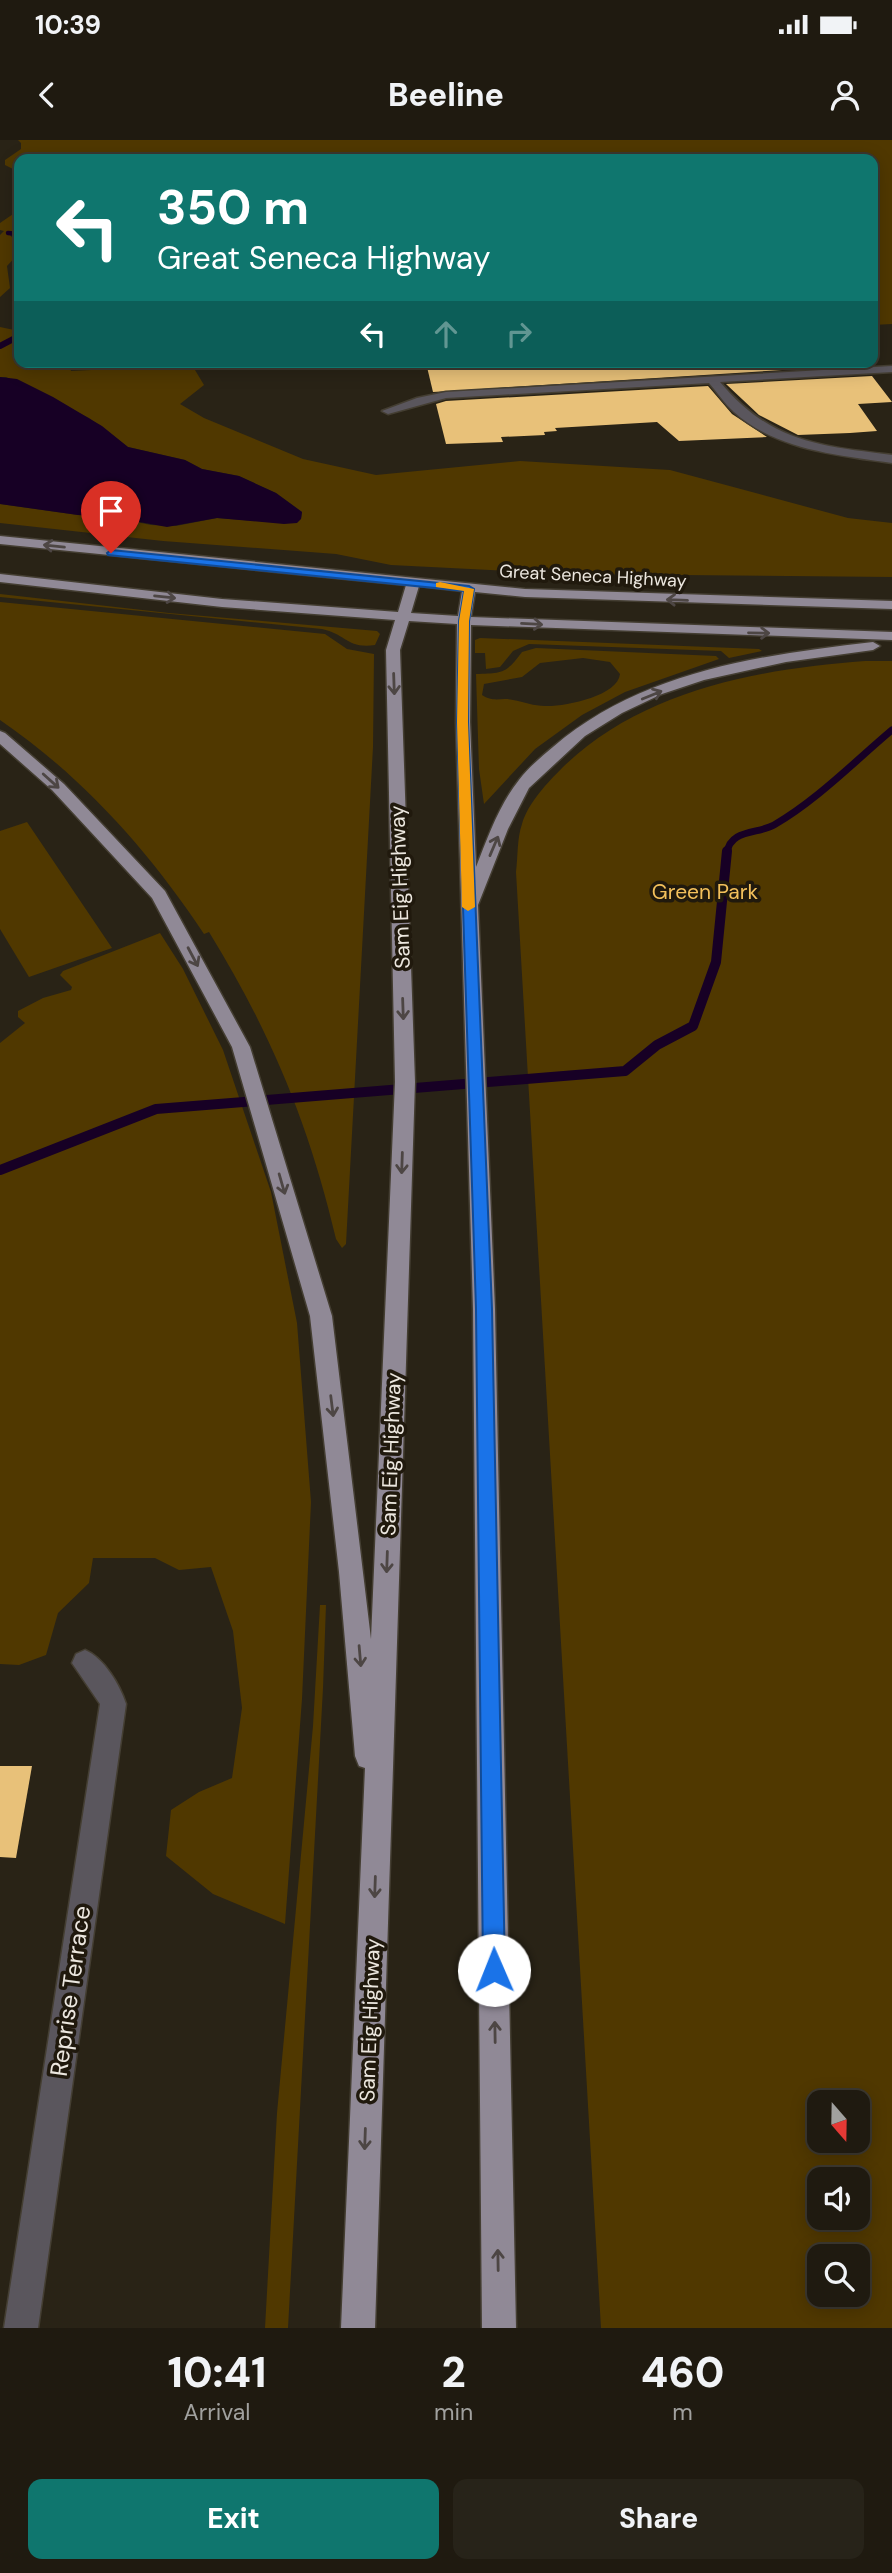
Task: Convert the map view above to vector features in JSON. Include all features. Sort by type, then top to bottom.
[{"type":"main road","name":"Great Seneca Highway","points":[[0,540],[469,589],[634,599],[892,605]]},
{"type":"main road","points":[[0,578],[275,609],[656,630],[892,636]]},
{"type":"main road","name":"Sam Eig Highway","points":[[358,2328],[405,1088],[393,650],[414,582]]},
{"type":"main road","points":[[469,589],[464,621],[463,722],[484,1309],[499,2328]]},
{"type":"main road","points":[[468,909],[495,842],[522,786],[563,744],[618,709],[695,678],[751,663],[892,644]]},
{"type":"main road","points":[[0,736],[58,787],[159,895],[241,1047],[321,1317],[352,1572],[377,1839]]},
{"type":"street","points":[[388,411],[446,395],[892,369]]},
{"type":"street","points":[[712,380],[738,410],[776,433],[831,450],[892,459]]},
{"type":"street","name":"Reprise Terrace","points":[[21,2328],[113,1704],[85,1663]]},
{"type":"green space","points":[[18,140],[892,140],[892,324],[878,325],[878,154],[14,154],[14,170],[5,165],[5,160],[21,149]]},
{"type":"green space","points":[[14,213],[14,233],[10,235],[14,239],[14,258],[7,266],[10,288],[0,297],[0,235],[4,231],[0,230],[0,223]]},
{"type":"green space","points":[[0,327],[14,330],[14,368],[70,368],[71,371],[194,368],[204,385],[180,404],[204,418],[303,459],[376,475],[520,461],[670,470],[848,518],[892,523],[892,577],[570,574],[391,565],[336,554],[163,541],[0,523],[0,504],[112,517],[151,525],[176,526],[217,518],[257,521],[301,519],[302,512],[276,493],[239,476],[202,469],[185,460],[128,447],[89,418],[6,377],[0,377]]},
{"type":"green space","points":[[0,594],[169,613],[377,631],[380,634],[375,645],[366,646],[352,643],[322,629],[0,597]]},
{"type":"green space","points":[[0,602],[325,634],[347,649],[374,654],[373,747],[346,1244],[342,1248],[336,1239],[313,1157],[286,1080],[251,1006],[209,932],[204,934],[160,873],[86,790],[59,765],[0,720]]},
{"type":"green space","points":[[480,638],[762,651],[729,658],[721,651],[529,644],[513,651],[500,667],[486,669],[485,653],[475,653],[475,640]]},
{"type":"green space","points":[[536,648],[716,656],[719,659],[625,692],[582,715],[535,749],[484,804],[479,769],[476,674],[503,671],[512,665],[522,652]],"holes":[[[583,658],[610,662],[620,674],[617,682],[589,699],[541,706],[509,699],[490,699],[482,695],[484,684],[522,677],[540,663]]]},
{"type":"green space","name":"Green Park","points":[[865,661],[892,661],[892,2328],[601,2328],[516,872],[518,841],[529,808],[551,779],[595,741],[629,719],[704,688],[784,670]]},
{"type":"green space","points":[[27,822],[112,948],[29,977],[0,929],[0,831]]},
{"type":"green space","points":[[160,933],[183,969],[223,1050],[271,1192],[297,1323],[311,1502],[302,1699],[285,1924],[213,1894],[166,1856],[171,1810],[199,1792],[232,1778],[242,1708],[233,1631],[211,1567],[179,1570],[155,1558],[93,1558],[89,1583],[58,1613],[46,1655],[19,1665],[0,1664],[0,1043],[25,1023],[18,1017],[18,1011],[43,998],[71,990],[72,987],[60,975],[63,971]]},
{"type":"green space","points":[[320,1605],[326,1605],[323,1688],[288,2328],[265,2328],[277,2113],[313,1726]]},
{"type":"shaded area","points":[[0,377],[17,379],[53,397],[102,426],[128,447],[185,460],[202,469],[239,476],[276,493],[302,512],[301,519],[297,523],[284,524],[217,518],[167,527],[112,517],[0,504]]},
{"type":"building","points":[[427,368],[815,368],[433,392]]},
{"type":"building","points":[[872,376],[892,402],[858,404],[877,431],[850,433],[798,435],[759,415],[726,384]]},
{"type":"building","points":[[708,386],[732,414],[767,437],[679,441],[657,422],[555,428],[557,431],[544,432],[545,435],[501,437],[503,442],[446,444],[436,404],[446,401]]},
{"type":"building","points":[[0,1766],[32,1766],[16,1858],[0,1857]]},
{"type":"waterway","points":[[8,233],[14,234]]},
{"type":"waterway","points":[[0,346],[14,339]]},
{"type":"waterway","points":[[727,853],[729,845],[739,836],[768,828],[805,804],[892,730]]},
{"type":"waterway","points":[[0,1170],[156,1109],[625,1071],[657,1045],[693,1026],[716,962],[727,851]]},
{"type":"slow traffic","points":[[440,585],[469,589],[464,621],[463,722],[468,907]]},
{"type":"route","points":[[111,553],[469,589],[464,621],[463,722],[484,1309],[494,1970]]}]
